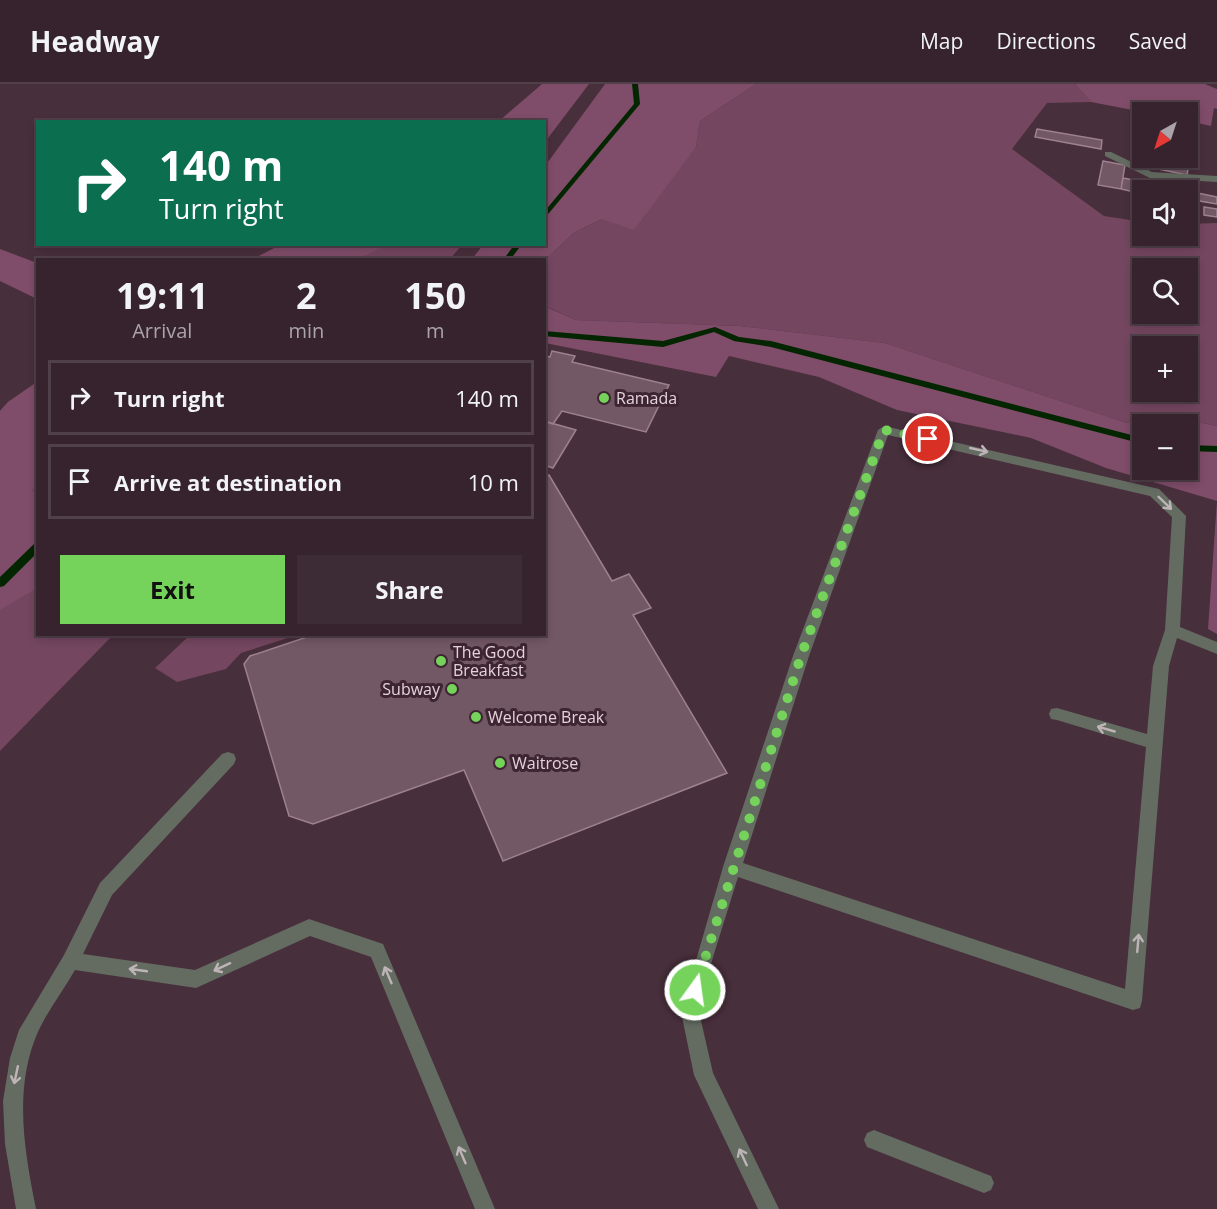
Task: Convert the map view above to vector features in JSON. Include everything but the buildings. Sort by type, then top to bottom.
[{"type":"lane","points":[[1108,154],[1150,175],[1217,179]]},
{"type":"lane","points":[[732,867],[1133,1001],[1161,666],[1172,630],[1179,516],[1154,492],[884,430],[801,656],[732,867],[690,1012],[704,1075],[768,1209]]},
{"type":"lane","points":[[1172,630],[1217,648]]},
{"type":"lane","points":[[1057,714],[1155,743]]},
{"type":"lane","points":[[26,1209],[14,1152],[14,1079],[26,1036],[70,962],[106,889],[228,759]]},
{"type":"lane","points":[[70,962],[196,979],[309,927],[377,950],[485,1209]]},
{"type":"lane","points":[[874,1140],[984,1183]]},
{"type":"shaded area","points":[[542,84],[589,84],[546,141],[546,120],[500,120]]},
{"type":"shaded area","points":[[605,84],[756,84],[700,121],[696,147],[634,230],[602,219],[575,232],[546,259],[473,258],[482,246],[546,246],[546,165]]},
{"type":"shaded area","points":[[756,84],[1075,84],[1091,102],[1047,103],[1012,149],[1104,216],[1132,220],[1132,246],[1198,246],[1198,224],[1217,223],[1217,426],[1198,422],[1198,414],[1132,414],[1132,423],[1127,423],[885,343],[740,326],[576,320],[546,306],[546,259],[575,232],[602,219],[696,147],[700,121]]},
{"type":"shaded area","points":[[1075,84],[1205,84],[1217,89],[1217,109],[1214,108],[1211,126],[1198,123],[1198,102],[1132,102],[1132,110],[1091,102]]},
{"type":"shaded area","points":[[278,246],[461,246],[451,258],[257,258]]},
{"type":"shaded area","points":[[278,246],[386,246],[359,258],[255,258]]},
{"type":"shaded area","points":[[0,249],[36,263],[36,299],[0,281]]},
{"type":"shaded area","points":[[546,307],[576,320],[740,326],[885,343],[1127,423],[1132,423],[1132,476],[1106,468],[1031,438],[897,410],[819,377],[729,356],[716,377],[546,343]]},
{"type":"shaded area","points":[[36,383],[36,636],[112,636],[0,751],[0,411],[8,402]]},
{"type":"shaded area","points":[[36,383],[36,483],[31,492],[36,492],[36,589],[0,610],[0,411],[8,402]]},
{"type":"shaded area","points":[[1198,422],[1217,426],[1217,501],[1146,480],[1198,480]]},
{"type":"shaded area","points":[[1217,501],[1217,634],[1208,629]]},
{"type":"shaded area","points":[[189,636],[294,636],[241,653],[226,669],[177,682],[155,668]]},
{"type":"waterway","points":[[546,215],[637,104],[635,84]]},
{"type":"waterway","points":[[508,258],[517,246]]},
{"type":"waterway","points":[[546,333],[663,344],[715,329],[737,339],[771,344],[1132,438]]},
{"type":"waterway","points":[[1198,448],[1217,449]]},
{"type":"waterway","points":[[0,583],[36,548]]},
{"type":"place","name":"Ramada","points":[[604,398]]},
{"type":"place","name":"The Good Breakfast","points":[[441,661]]},
{"type":"place","name":"Subway","points":[[452,689]]},
{"type":"place","name":"Welcome Break","points":[[476,717]]},
{"type":"place","name":"Waitrose","points":[[500,763]]},
{"type":"route","points":[[695,990],[801,656],[884,430],[928,439]]}]
